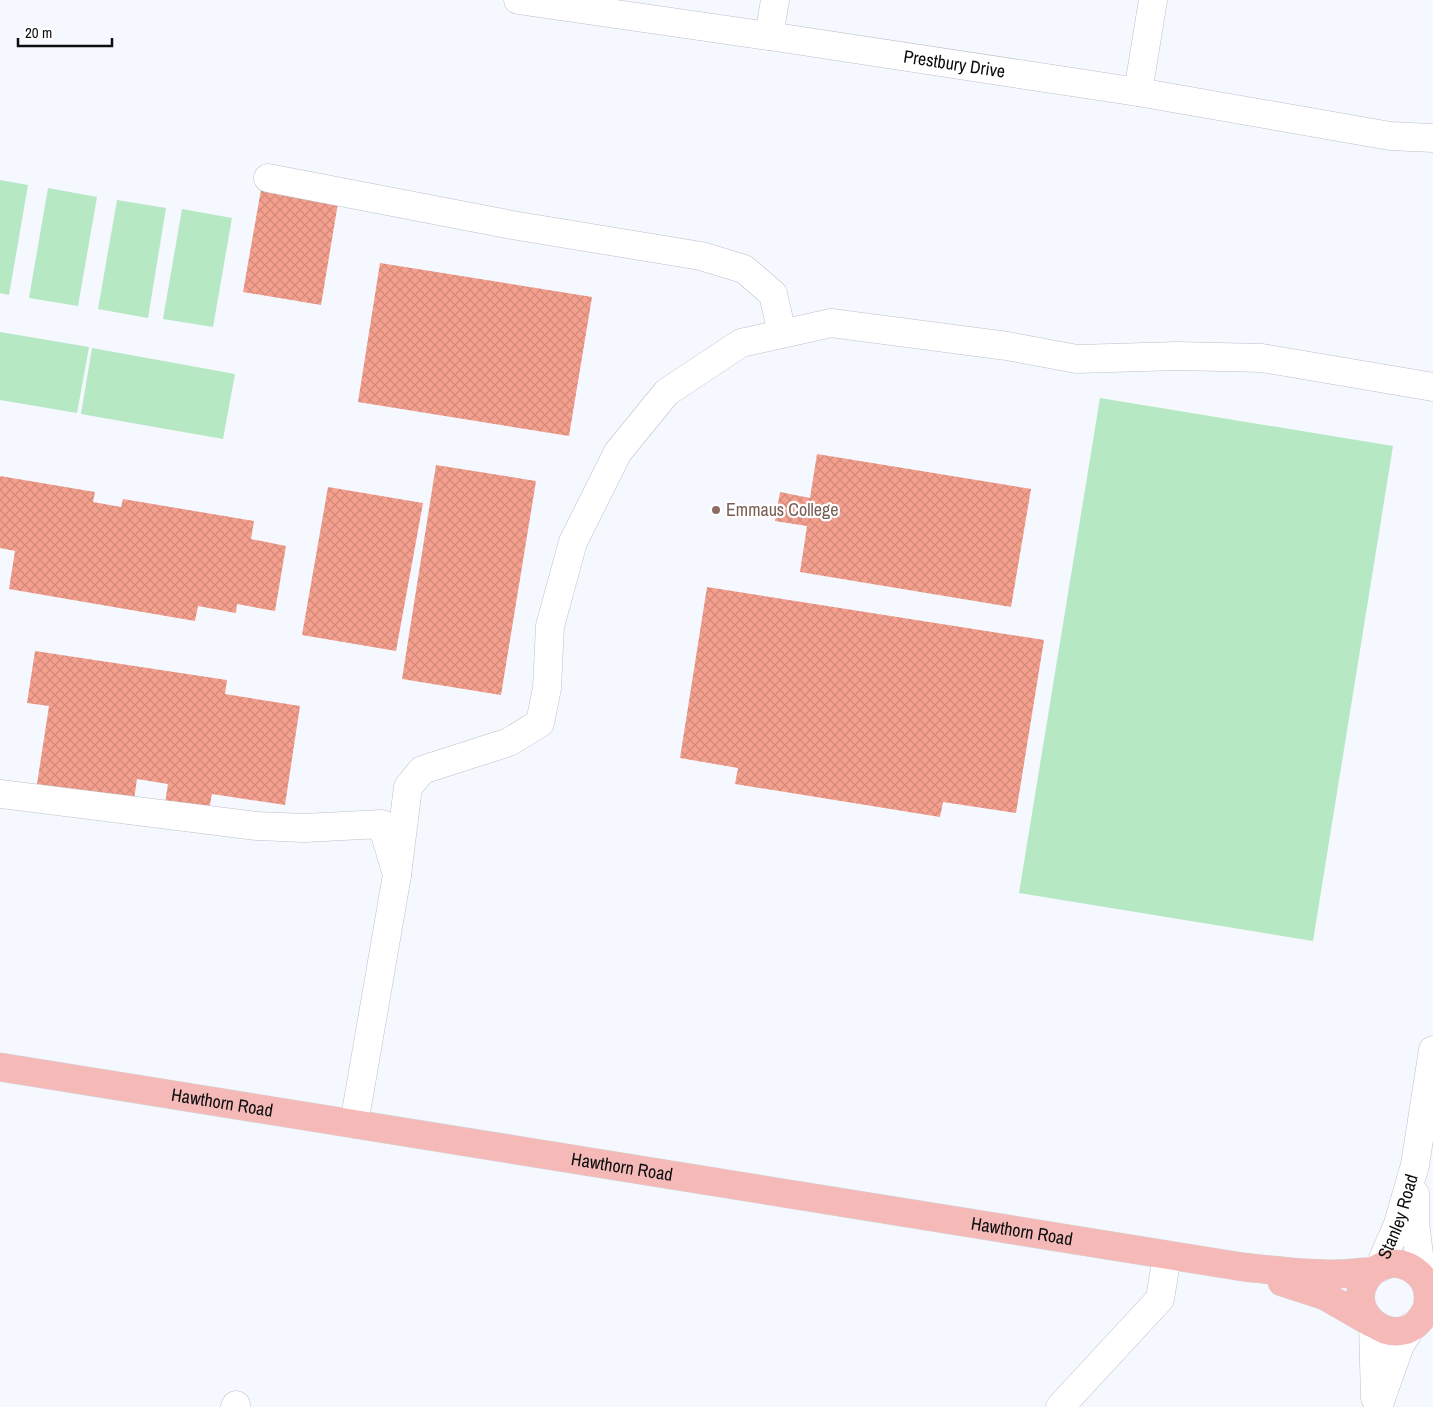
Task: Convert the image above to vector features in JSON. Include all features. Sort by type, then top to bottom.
[{"type":"main road","name":"Hawthorn Road","points":[[0,1067],[1167,1256],[1243,1267],[1327,1275],[1376,1269]]},
{"type":"main road","points":[[1396,1263],[1408,1266],[1418,1272],[1427,1282],[1428,1306],[1420,1323],[1405,1330],[1394,1331],[1382,1329],[1364,1314],[1361,1290],[1366,1280],[1376,1269],[1384,1265],[1396,1263]]},
{"type":"main road","name":"Hawthorn Road","points":[[1243,1267],[1286,1284],[1325,1296],[1373,1323]]},
{"type":"street","name":"Prestbury Drive","points":[[518,0],[554,3],[1138,92],[1390,136],[1433,138]]},
{"type":"street","points":[[769,36],[775,0]]},
{"type":"street","points":[[1138,92],[1152,0]]},
{"type":"street","name":"Prestbury Drive","points":[[1390,136],[1433,154]]},
{"type":"street","points":[[268,178],[512,226],[701,256],[744,269],[772,294],[782,333]]},
{"type":"street","points":[[354,1124],[397,875],[408,787],[422,770],[509,742],[540,723],[547,688],[550,626],[572,542],[618,452],[667,392],[741,343],[831,323],[1008,346],[1077,359],[1178,356],[1262,358],[1433,387]]},
{"type":"street","points":[[0,794],[257,826],[304,828],[382,824],[397,875]]},
{"type":"street","name":"Stanley Road","points":[[1376,1269],[1398,1224],[1415,1165],[1433,1050]]},
{"type":"street","name":"Stanley Road","points":[[1415,1165],[1414,1223],[1427,1282]]},
{"type":"street","points":[[1060,1407],[1160,1299],[1167,1256]]},
{"type":"street","points":[[1373,1323],[1377,1407]]},
{"type":"street","points":[[1377,1407],[1400,1345],[1420,1323]]},
{"type":"green space","points":[[0,180],[28,185],[9,295],[0,293]]},
{"type":"green space","points":[[48,188],[97,197],[78,306],[29,298]]},
{"type":"green space","points":[[117,200],[166,208],[148,318],[98,309]]},
{"type":"green space","points":[[182,209],[232,218],[213,327],[163,319]]},
{"type":"green space","points":[[0,332],[89,347],[77,413],[0,400]]},
{"type":"green space","points":[[92,348],[235,374],[223,439],[81,414]]},
{"type":"green space","points":[[1100,398],[1393,446],[1313,941],[1019,893]]},
{"type":"building","points":[[262,184],[339,197],[321,305],[243,292]]},
{"type":"building","points":[[380,263],[592,297],[569,436],[358,402]]},
{"type":"building","points":[[817,454],[1031,489],[1011,607],[800,572],[807,526],[775,521],[780,492],[810,498]]},
{"type":"building","points":[[436,465],[536,481],[501,695],[402,679]]},
{"type":"building","points":[[0,476],[95,492],[93,502],[121,507],[123,499],[254,521],[251,539],[286,546],[275,611],[237,604],[236,613],[198,606],[195,621],[9,589],[15,551],[0,548]]},
{"type":"building","points":[[328,487],[423,503],[396,651],[302,635]]},
{"type":"building","points":[[707,587],[1044,640],[1016,813],[943,802],[940,817],[735,784],[738,768],[680,758]]},
{"type":"building","points":[[35,651],[227,680],[225,694],[300,706],[285,805],[212,794],[209,809],[165,803],[168,784],[137,779],[134,800],[37,784],[49,706],[27,703]]},
{"type":"place","name":"Emmaus College","points":[[716,510]]}]
